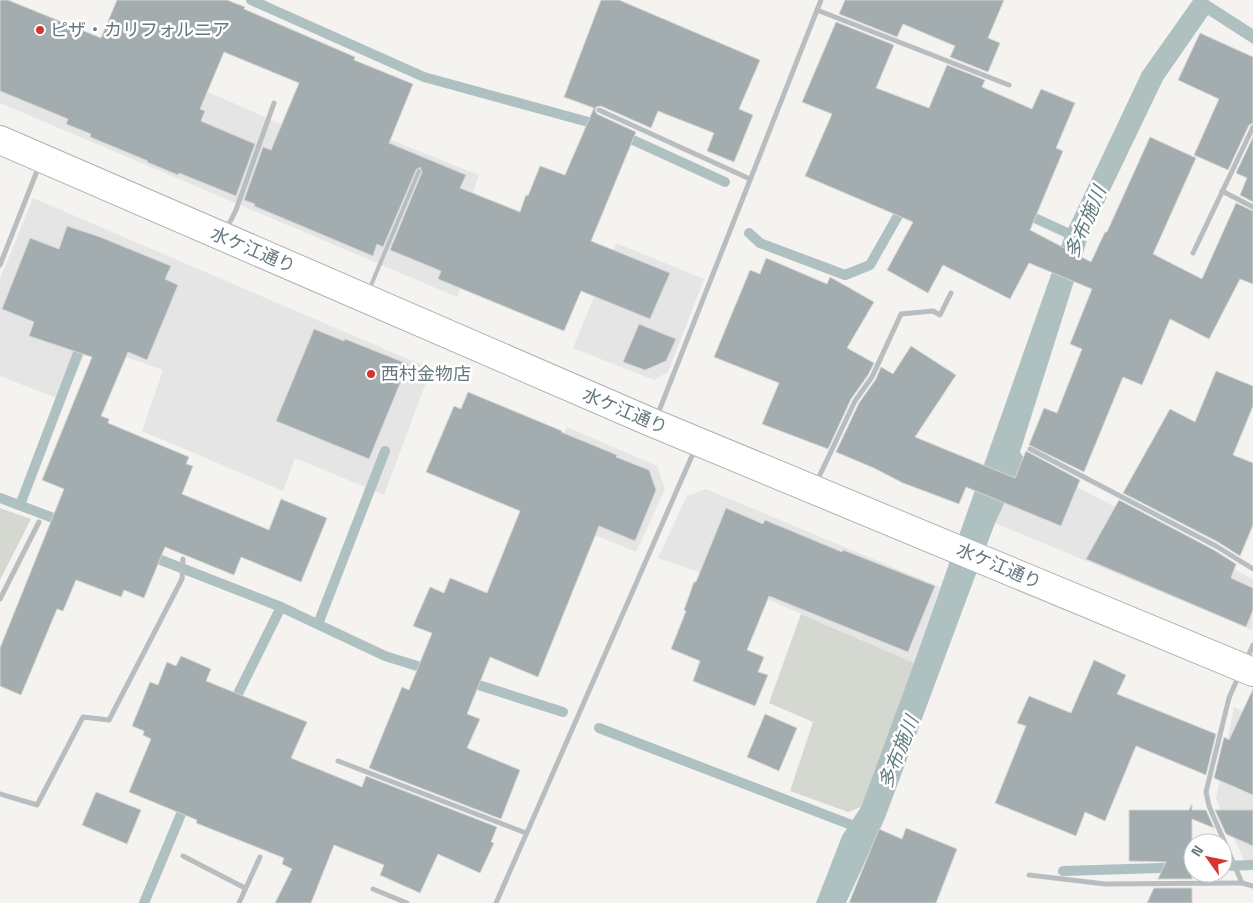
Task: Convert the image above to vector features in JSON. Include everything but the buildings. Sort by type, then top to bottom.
[{"type":"main road","name":"水ケ江通り","points":[[0,140],[654,423],[813,489],[1250,661]]},
{"type":"street","points":[[654,423],[821,0]]},
{"type":"street","points":[[817,10],[1009,85]]},
{"type":"street","points":[[223,237],[236,210],[274,103]]},
{"type":"street","points":[[599,110],[750,179]]},
{"type":"street","points":[[1193,253],[1253,127]]},
{"type":"street","points":[[0,265],[42,158]]},
{"type":"street","points":[[1222,191],[1253,207]]},
{"type":"street","points":[[813,489],[855,401],[872,377],[901,314],[933,311],[940,315],[951,293]]},
{"type":"street","points":[[496,903],[698,441]]},
{"type":"street","points":[[1030,449],[1216,546],[1253,569]]},
{"type":"street","points":[[0,599],[39,522]]},
{"type":"street","points":[[0,794],[37,805],[83,717],[109,720],[182,579],[183,559]]},
{"type":"street","points":[[1242,883],[1209,806],[1206,792],[1229,698],[1250,661]]},
{"type":"street","points":[[338,761],[526,833]]},
{"type":"street","points":[[183,856],[245,888]]},
{"type":"street","points":[[239,903],[260,857]]},
{"type":"street","points":[[1029,875],[1105,884],[1242,883],[1253,886]]},
{"type":"street","points":[[373,889],[407,903]]},
{"type":"lane","points":[[366,299],[420,171]]},
{"type":"shaded area","points":[[0,49],[164,73],[341,150],[353,125],[479,175],[460,226],[482,235],[457,297],[0,103]]},
{"type":"shaded area","points":[[33,198],[431,369],[384,495],[295,458],[283,491],[142,431],[163,370],[89,344],[64,401],[0,376],[0,279]]},
{"type":"shaded area","points":[[616,243],[704,279],[668,372],[654,380],[573,348]]},
{"type":"shaded area","points":[[567,427],[657,466],[665,489],[636,552],[531,509]]},
{"type":"shaded area","points":[[1025,460],[1253,579],[1252,630],[995,523]]},
{"type":"shaded area","points":[[706,489],[940,587],[914,663],[733,584],[658,558],[687,496]]},
{"type":"shaded area","points":[[0,508],[31,519],[0,580]]},
{"type":"shaded area","points":[[801,614],[914,663],[861,807],[848,812],[790,791],[813,722],[769,703]]},
{"type":"shaded area","points":[[1234,707],[1253,716],[1253,866],[1246,864],[1216,799]]},
{"type":"water","name":"多布施川","points":[[1193,0],[1208,0],[1253,29],[1253,44],[1208,15],[1163,80],[1089,234],[1020,452],[1025,460],[995,523],[885,818],[846,903],[816,903],[842,836],[861,807],[914,663],[1065,235],[1142,72]]},
{"type":"waterway","points":[[251,0],[424,77],[599,125]]},
{"type":"waterway","points":[[622,135],[725,182]]},
{"type":"waterway","points":[[749,233],[760,243],[845,275],[870,265],[904,205]]},
{"type":"waterway","name":"多布施川","points":[[1024,213],[1076,237]]},
{"type":"waterway","points":[[20,505],[83,340]]},
{"type":"waterway","points":[[318,624],[385,451]]},
{"type":"waterway","points":[[0,498],[64,522]]},
{"type":"waterway","points":[[148,555],[281,607],[385,656],[430,670]]},
{"type":"waterway","points":[[232,706],[281,607]]},
{"type":"waterway","points":[[466,681],[563,712]]},
{"type":"waterway","points":[[599,728],[862,829]]},
{"type":"waterway","points":[[144,903],[186,802]]},
{"type":"waterway","points":[[1233,866],[1253,865]]},
{"type":"waterway","points":[[1063,871],[1183,867]]},
{"type":"place","name":"ピザ・カリフォルニア","points":[[40,30]]},
{"type":"place","name":"西村金物店","points":[[371,374]]}]
